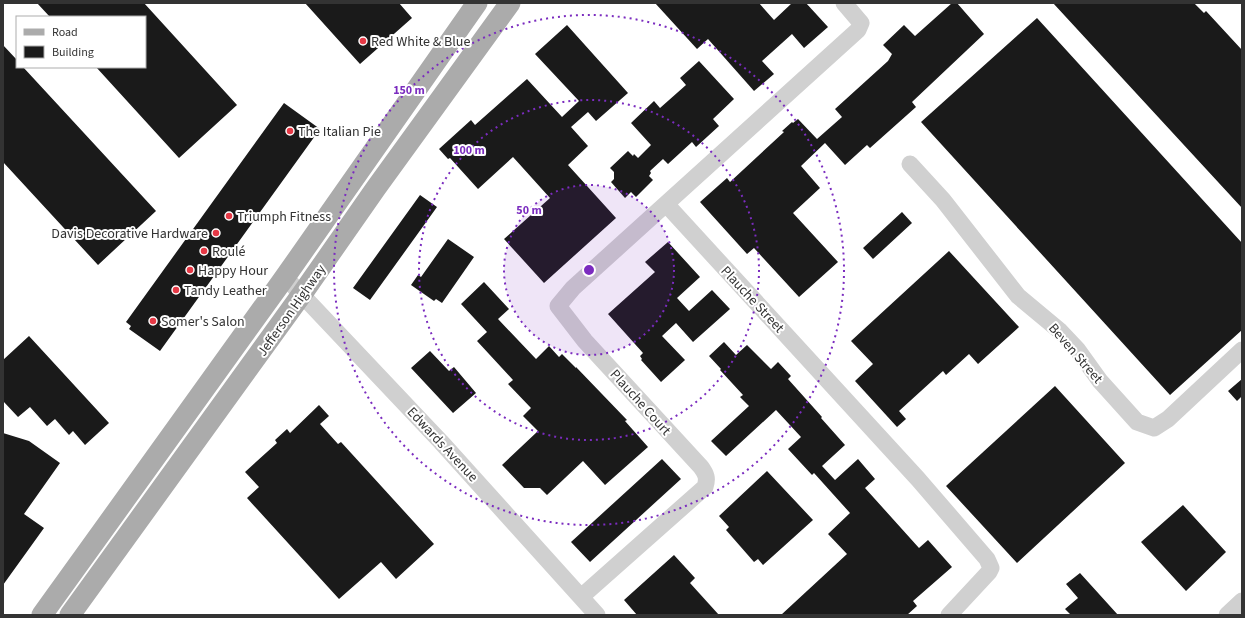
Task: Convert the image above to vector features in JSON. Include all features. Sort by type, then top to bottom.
[{"type":"main road","name":"Jefferson Highway","points":[[42,615],[285,277],[478,3]]},
{"type":"main road","name":"Jefferson Highway","points":[[70,615],[510,3]]},
{"type":"street","points":[[666,204],[858,30],[861,23],[844,3]]},
{"type":"street","name":"Beven Street","points":[[910,164],[943,200],[1018,296],[1060,331],[1077,349],[1100,381],[1137,422],[1154,428],[1168,419],[1242,350]]},
{"type":"street","name":"Plauche Court","points":[[581,598],[705,487],[707,480],[701,467],[585,340],[558,306],[573,288],[666,204]]},
{"type":"street","name":"Plauche Street","points":[[666,204],[918,479],[987,559],[991,568],[989,572],[949,615]]},
{"type":"street","name":"Edwards Avenue","points":[[285,277],[441,442],[597,615]]},
{"type":"street","points":[[1227,615],[1242,601]]},
{"type":"building","points":[[37,3],[144,3],[237,105],[179,158],[97,68],[146,68],[146,16],[49,16]]},
{"type":"building","name":"Red White & Blue","points":[[305,3],[399,3],[412,18],[360,64]]},
{"type":"building","points":[[655,3],[759,3],[774,20],[792,3],[806,3],[828,27],[804,48],[792,34],[762,61],[774,74],[754,91],[708,39],[697,49]]},
{"type":"building","points":[[952,3],[957,3],[984,34],[912,102],[916,107],[870,148],[867,145],[845,165],[825,143],[801,166],[820,188],[793,213],[838,262],[799,297],[754,248],[747,254],[700,202],[727,178],[730,182],[784,132],[782,131],[792,122],[793,123],[798,119],[817,139],[842,117],[835,109],[888,61],[892,54],[883,45],[904,25],[915,36]]},
{"type":"building","points":[[1053,3],[1194,3],[1204,13],[1206,11],[1242,50],[1242,208]]},
{"type":"building","points":[[1037,18],[1242,243],[1242,330],[1170,395],[921,122]]},
{"type":"building","points":[[567,25],[628,93],[596,121],[588,112],[571,127],[588,146],[568,165],[616,218],[544,283],[504,239],[550,198],[513,157],[478,189],[450,158],[448,159],[439,149],[471,120],[475,125],[527,79],[562,117],[579,101],[535,54]]},
{"type":"building","points":[[3,45],[16,59],[16,68],[24,68],[156,211],[98,265],[3,162]]},
{"type":"building","points":[[699,61],[734,99],[713,119],[719,126],[696,147],[692,142],[668,164],[663,159],[650,171],[651,173],[649,176],[653,180],[636,197],[631,192],[625,198],[611,182],[614,179],[614,172],[610,168],[628,151],[633,156],[634,154],[638,158],[651,145],[631,123],[654,101],[660,108],[686,85],[680,78]]},
{"type":"building","points":[[284,103],[320,129],[160,351],[129,329],[131,326],[126,322]]},
{"type":"building","points":[[420,195],[437,207],[370,300],[353,288]]},
{"type":"building","points":[[902,212],[912,223],[873,259],[863,248]]},
{"type":"building","points":[[448,239],[474,257],[442,303],[436,299],[434,301],[411,285],[418,275],[421,277]]},
{"type":"building","points":[[668,242],[700,277],[677,298],[689,311],[712,290],[730,309],[693,342],[676,323],[662,336],[685,360],[661,382],[641,360],[642,359],[640,356],[643,353],[608,314],[655,272],[645,262]]},
{"type":"building","points":[[949,251],[1019,327],[978,364],[969,354],[946,375],[943,371],[899,411],[906,419],[897,427],[855,381],[873,364],[851,341]]},
{"type":"building","points":[[484,282],[509,309],[498,319],[536,359],[549,346],[559,357],[562,354],[627,420],[625,421],[648,447],[605,485],[583,461],[547,495],[540,488],[524,488],[502,465],[538,431],[523,416],[531,408],[508,384],[513,380],[477,341],[487,332],[461,304]]},
{"type":"building","points":[[29,336],[109,423],[85,445],[73,431],[69,435],[55,419],[47,426],[30,407],[18,417],[3,401],[3,360]]},
{"type":"building","points":[[724,342],[736,355],[747,345],[771,369],[778,362],[791,376],[788,379],[845,445],[822,466],[835,480],[858,459],[875,479],[865,488],[919,548],[928,540],[952,567],[913,601],[917,606],[907,615],[781,615],[847,554],[828,534],[850,513],[814,473],[812,475],[788,449],[801,437],[776,410],[726,456],[711,441],[749,406],[740,397],[743,395],[709,356]]},
{"type":"building","points":[[430,351],[449,371],[454,367],[476,393],[453,413],[411,368]]},
{"type":"building","points":[[1242,379],[1242,396],[1237,401],[1228,391]]},
{"type":"building","points":[[1055,386],[1125,463],[1017,563],[946,486]]},
{"type":"building","points":[[319,405],[329,416],[320,424],[338,444],[341,442],[434,544],[396,579],[381,562],[339,599],[247,498],[259,487],[245,472],[277,443],[275,440],[287,429],[290,433]]},
{"type":"building","points":[[3,433],[29,441],[60,463],[24,514],[44,528],[3,585]]},
{"type":"building","points":[[662,459],[681,479],[590,562],[571,542]]},
{"type":"building","points":[[767,471],[813,520],[763,565],[758,559],[754,562],[726,530],[729,527],[719,516]]},
{"type":"building","points":[[1183,505],[1226,552],[1186,591],[1141,542]]},
{"type":"building","points":[[674,555],[695,578],[690,583],[719,615],[637,615],[624,600]]},
{"type":"building","points":[[1080,573],[1118,615],[1071,615],[1065,609],[1078,598],[1066,584]]},
{"type":"place","name":"Red White & Blue","points":[[363,41]]},
{"type":"place","name":"The Italian Pie","points":[[290,131]]},
{"type":"place","name":"Triumph Fitness","points":[[229,216]]},
{"type":"place","name":"Davis Decorative Hardware","points":[[216,233]]},
{"type":"place","name":"Roulé","points":[[204,251]]},
{"type":"place","name":"Happy Hour","points":[[190,270]]},
{"type":"place","name":"Tandy Leather","points":[[176,290]]},
{"type":"place","name":"Somer's Salon","points":[[153,321]]}]
